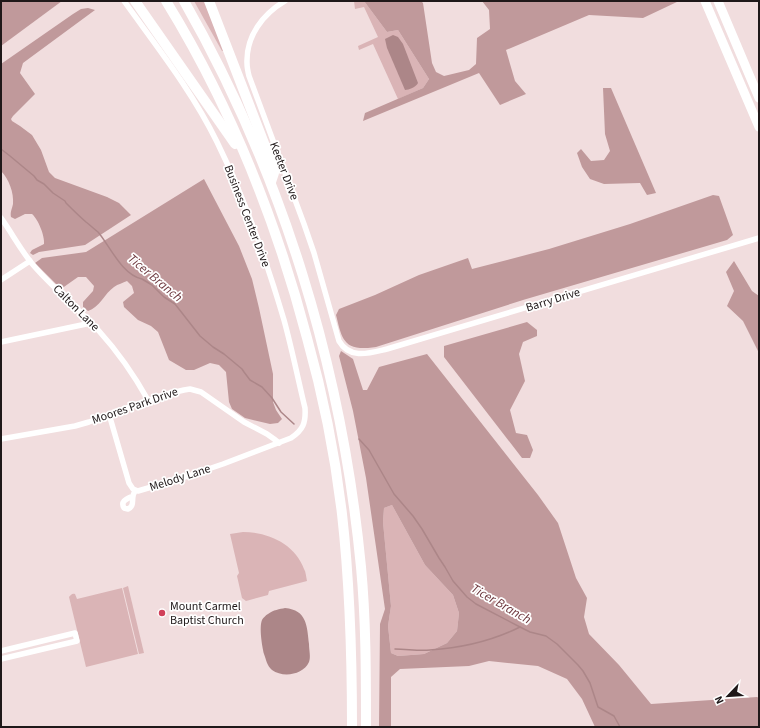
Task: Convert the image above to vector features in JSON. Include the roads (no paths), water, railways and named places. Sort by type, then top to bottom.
[{"type":"highway","points":[[135,1],[247,161]]},
{"type":"highway","points":[[166,1],[205,70],[236,134],[247,161],[277,239],[296,298],[314,365],[330,435],[342,513],[351,623],[352,727]]},
{"type":"highway","points":[[184,1],[243,115],[270,182],[300,268],[332,382],[354,505],[361,573],[365,653],[366,727]]},
{"type":"highway","points":[[209,1],[274,169],[270,182]]},
{"type":"main road","points":[[705,1],[759,127]]},
{"type":"main road","points":[[712,1],[722,22],[729,27]]},
{"type":"main road","points":[[718,1],[759,98]]},
{"type":"street","name":"Business Center Drive","points":[[124,1],[192,97],[217,141],[254,228],[284,320],[305,408],[305,420],[300,431],[291,438],[279,443]]},
{"type":"street","name":"Keeter Drive","points":[[285,1],[270,11],[258,26],[250,44],[248,53],[247,63],[249,76],[307,232],[339,341],[346,349]]},
{"type":"street","name":"Calton Lane","points":[[1,218],[30,262],[109,342],[131,371],[148,400]]},
{"type":"street","name":"Barry Drive","points":[[346,349],[364,354],[387,349],[759,238]]},
{"type":"street","points":[[1,280],[30,262]]},
{"type":"street","points":[[1,342],[91,323]]},
{"type":"street","name":"Moores Park Drive","points":[[1,439],[75,426],[148,400],[190,389],[197,390],[244,422],[270,436],[279,443]]},
{"type":"street","name":"Melody Lane","points":[[109,414],[129,484],[134,493],[223,464],[279,443]]},
{"type":"street","points":[[1,651],[75,633],[76,641],[1,659]]},
{"type":"waterway","name":"Ticer Branch","points":[[1,149],[37,180],[65,201],[78,215],[98,232],[128,272],[152,285],[164,297],[175,304],[200,336],[242,369],[250,380],[262,387],[272,398],[281,412],[294,424]]},
{"type":"waterway","name":"Ticer Branch","points":[[359,439],[369,450],[394,494],[422,529],[453,581],[467,597],[476,604],[520,627],[530,632],[546,636],[557,644],[583,671],[590,683],[598,707],[614,716],[620,727]]},
{"type":"waterway","points":[[395,649],[426,650],[465,646],[487,640],[520,627]]},
{"type":"place","name":"Mount Carmel Baptist Church","points":[[162,613]]}]
